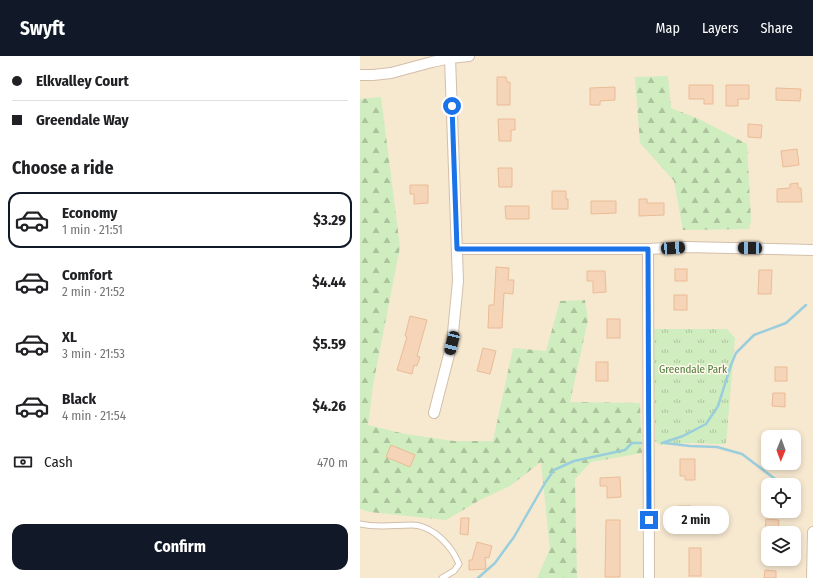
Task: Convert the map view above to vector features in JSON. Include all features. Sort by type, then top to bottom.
[{"type":"street","points":[[360,75],[391,73],[450,58],[469,56]]},
{"type":"street","points":[[434,413],[452,343],[458,281],[450,58]]},
{"type":"street","points":[[457,249],[648,249],[686,247],[813,250]]},
{"type":"street","points":[[648,249],[649,578]]},
{"type":"street","points":[[812,578],[813,532]]},
{"type":"lane","points":[[360,524],[368,526],[422,526],[438,535],[453,552],[459,564],[454,571],[442,578]]},
{"type":"shaded area","points":[[360,56],[813,56],[813,578],[360,578]]},
{"type":"green space","points":[[668,76],[671,108],[699,119],[747,144],[751,221],[749,229],[683,230],[674,181],[640,143],[635,77]]},
{"type":"green space","points":[[381,97],[400,247],[373,385],[368,425],[405,434],[454,441],[493,441],[513,348],[546,351],[560,301],[585,300],[588,320],[570,402],[640,403],[642,453],[591,462],[575,479],[577,578],[537,578],[550,549],[541,462],[510,486],[480,500],[446,520],[370,512],[360,509],[360,99]]},
{"type":"green space","name":"Greendale Park","points":[[653,329],[727,329],[735,338],[726,444],[684,443],[660,445],[655,441]]},
{"type":"building","points":[[497,77],[506,77],[507,82],[510,82],[510,105],[497,105]]},
{"type":"building","points":[[689,85],[713,85],[713,104],[704,104],[704,99],[689,99]]},
{"type":"building","points":[[726,85],[749,85],[749,99],[738,99],[738,106],[726,106]]},
{"type":"building","points":[[615,87],[615,100],[600,101],[600,105],[590,105],[590,88]]},
{"type":"building","points":[[776,88],[801,89],[800,101],[776,100]]},
{"type":"building","points":[[498,119],[515,119],[515,130],[511,130],[511,141],[499,141]]},
{"type":"building","points":[[748,124],[762,125],[761,138],[748,137]]},
{"type":"building","points":[[797,149],[799,165],[783,167],[781,151]]},
{"type":"building","points":[[498,168],[512,168],[512,187],[499,187]]},
{"type":"building","points":[[798,183],[798,188],[801,188],[802,202],[777,202],[777,189],[790,188],[790,184]]},
{"type":"building","points":[[410,185],[428,185],[428,203],[414,204],[414,194],[410,194]]},
{"type":"building","points":[[552,191],[566,191],[568,209],[552,209]]},
{"type":"building","points":[[639,199],[647,199],[647,203],[664,203],[664,215],[639,216]]},
{"type":"building","points":[[591,201],[616,201],[616,213],[591,214]]},
{"type":"building","points":[[505,206],[529,206],[529,219],[506,219]]},
{"type":"building","points":[[496,267],[509,268],[508,280],[514,280],[513,294],[504,293],[502,328],[488,328],[489,305],[494,305]]},
{"type":"building","points":[[675,269],[687,269],[687,281],[675,281]]},
{"type":"building","points":[[759,270],[772,270],[771,294],[758,294]]},
{"type":"building","points":[[587,271],[605,271],[606,292],[593,293],[593,281],[587,281]]},
{"type":"building","points":[[674,295],[687,295],[687,310],[674,310]]},
{"type":"building","points":[[410,316],[427,320],[417,356],[420,357],[417,366],[414,365],[412,374],[397,370],[407,337],[405,336]]},
{"type":"building","points":[[607,319],[620,319],[620,338],[607,338]]},
{"type":"building","points":[[483,348],[496,351],[490,374],[477,371]]},
{"type":"building","points":[[596,362],[608,362],[608,381],[596,381]]},
{"type":"building","points":[[775,367],[787,367],[787,381],[775,381]]},
{"type":"building","points":[[773,393],[785,393],[785,407],[772,406]]},
{"type":"building","points":[[391,445],[415,455],[410,467],[386,457]]},
{"type":"building","points":[[680,459],[695,459],[695,480],[685,480],[685,476],[680,476]]},
{"type":"building","points":[[620,477],[621,497],[607,498],[607,486],[600,486],[600,478]]},
{"type":"building","points":[[678,506],[691,506],[691,530],[677,530]]},
{"type":"building","points":[[461,518],[469,518],[468,535],[460,534]]},
{"type":"building","points":[[766,519],[779,520],[779,526],[766,526]]},
{"type":"building","points":[[606,520],[620,520],[620,577],[605,577]]},
{"type":"building","points":[[477,542],[492,546],[489,558],[485,557],[486,569],[469,570],[469,560],[472,560]]},
{"type":"building","points":[[689,548],[701,548],[701,576],[689,576]]},
{"type":"building","points":[[765,570],[776,571],[776,578],[764,578]]},
{"type":"waterway","points":[[662,443],[683,436],[706,424],[718,406],[736,353],[754,335],[786,323],[806,305]]},
{"type":"waterway","points":[[478,578],[495,563],[514,537],[554,470],[574,461],[625,450],[632,443],[641,443]]},
{"type":"waterway","points":[[665,443],[717,447],[742,454],[774,478]]},
{"type":"route","points":[[452,106],[457,249],[648,249],[649,520]]}]
